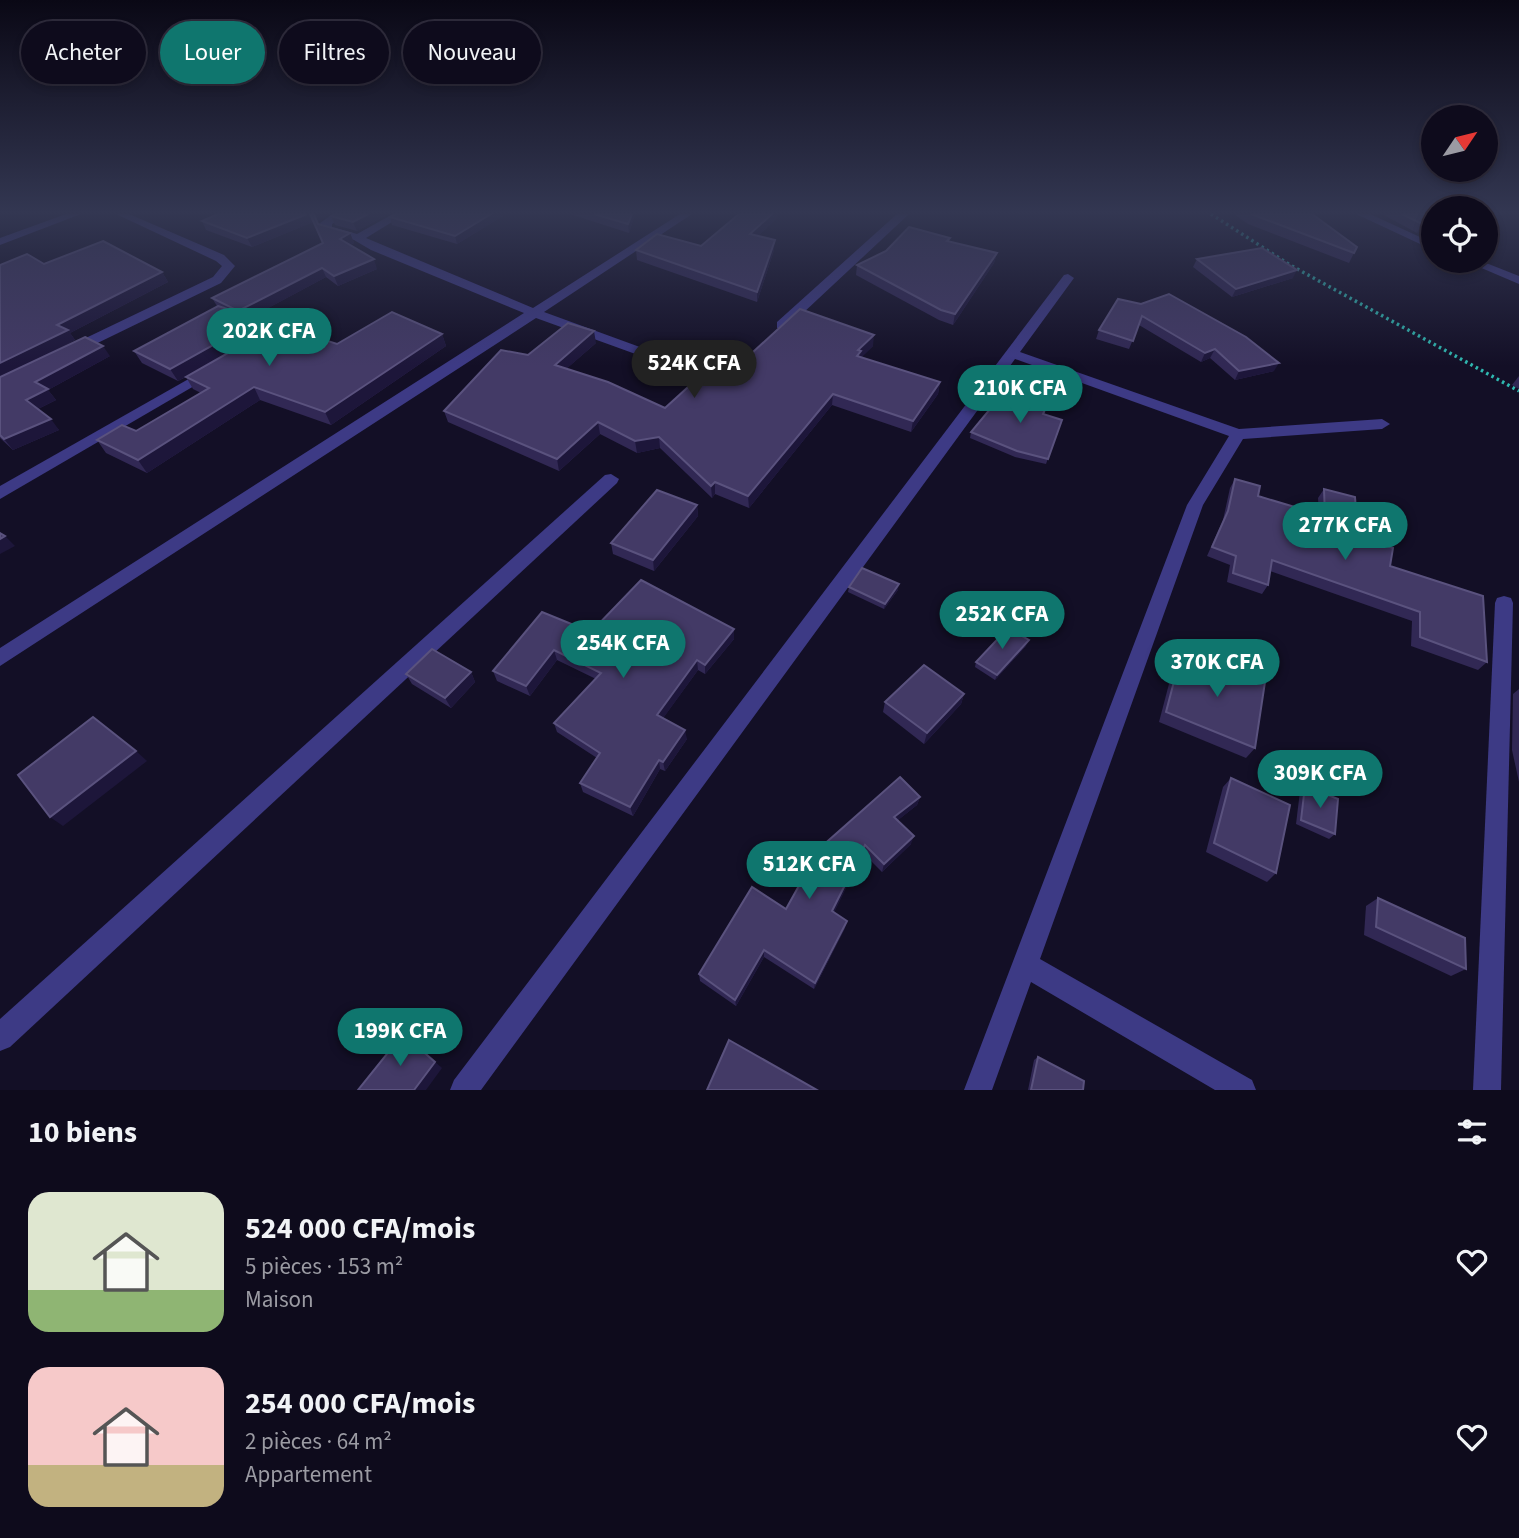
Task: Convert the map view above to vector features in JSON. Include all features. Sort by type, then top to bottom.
[{"type":"street","points":[[60,356],[216,280],[228,265]]},
{"type":"street","points":[[416,265],[532,312],[710,377],[727,374],[754,351]]},
{"type":"street","points":[[0,658],[607,265]]},
{"type":"street","points":[[774,333],[848,265]]},
{"type":"street","points":[[1498,272],[1519,280]]},
{"type":"street","points":[[464,1090],[1069,278]]},
{"type":"street","points":[[1013,354],[1238,434],[1382,424]]},
{"type":"street","points":[[0,493],[227,361]]},
{"type":"street","points":[[978,1090],[1195,505],[1238,434]]},
{"type":"street","points":[[0,1037],[611,479]]},
{"type":"street","points":[[1487,1090],[1504,603]]},
{"type":"street","points":[[1024,964],[1242,1090]]},
{"type":"path","points":[[1290,265],[1492,373],[1519,391]]},
{"type":"building","points":[[0,265],[148,265],[162,272],[57,325],[68,330],[0,363]]},
{"type":"building","points":[[279,265],[360,265],[334,276],[322,268],[238,311],[212,298]]},
{"type":"building","points":[[679,265],[766,265],[757,292]]},
{"type":"building","points":[[857,265],[989,265],[955,314],[941,310]]},
{"type":"building","points":[[1205,265],[1289,265],[1297,270],[1236,289]]},
{"type":"building","points":[[1169,294],[1246,337],[1279,363],[1239,371],[1215,349],[1205,353],[1142,316],[1133,341],[1099,330],[1118,299],[1141,304]]},
{"type":"building","points":[[218,306],[337,344],[392,312],[442,334],[325,412],[254,387],[138,460],[97,440],[122,425],[136,431],[209,388],[186,377],[263,333],[264,323],[256,321],[170,369],[134,351]]},
{"type":"building","points":[[800,309],[874,335],[858,350],[861,351],[857,356],[940,382],[913,421],[833,394],[748,496],[715,482],[711,486],[659,437],[635,441],[598,422],[557,459],[444,411],[501,350],[528,355],[568,323],[594,331],[555,365],[608,382],[665,408],[698,378],[713,384],[732,366],[741,363]]},
{"type":"building","points":[[85,337],[103,346],[35,382],[48,389],[26,400],[51,419],[4,439],[0,435],[0,377]]},
{"type":"building","points":[[1005,391],[1048,403],[1043,414],[1062,420],[1048,459],[1017,451],[971,432]]},
{"type":"building","points":[[1235,479],[1260,486],[1258,496],[1325,516],[1324,489],[1355,497],[1358,536],[1393,548],[1390,566],[1483,596],[1487,662],[1420,637],[1420,612],[1272,560],[1268,585],[1233,573],[1236,556],[1212,547],[1228,511]]},
{"type":"building","points":[[657,490],[697,505],[653,560],[611,543]]},
{"type":"building","points":[[862,568],[899,584],[885,604],[849,587]]},
{"type":"building","points":[[641,580],[734,629],[705,665],[697,660],[657,715],[685,730],[663,762],[659,760],[630,807],[580,783],[600,753],[554,723],[601,673],[554,650],[526,686],[493,671],[542,612],[591,632]]},
{"type":"building","points":[[1008,628],[1029,640],[997,675],[976,662]]},
{"type":"building","points":[[432,649],[471,672],[445,698],[406,674]]},
{"type":"building","points":[[1182,651],[1265,682],[1255,748],[1166,712]]},
{"type":"building","points":[[924,665],[964,694],[927,733],[885,702]]},
{"type":"building","points":[[93,717],[136,751],[50,817],[18,775]]},
{"type":"building","points":[[900,777],[920,797],[894,817],[914,836],[884,864],[865,845],[832,911],[847,921],[815,983],[764,950],[735,1000],[699,974],[752,887],[786,909],[820,848]]},
{"type":"building","points":[[1231,778],[1290,805],[1276,873],[1214,843]]},
{"type":"building","points":[[1305,786],[1338,799],[1335,834],[1301,820]]},
{"type":"building","points":[[1378,898],[1465,938],[1466,969],[1376,927]]},
{"type":"building","points":[[403,1034],[435,1062],[414,1090],[358,1090]]},
{"type":"building","points":[[729,1040],[817,1090],[707,1090]]},
{"type":"building","points":[[1038,1057],[1084,1081],[1083,1090],[1031,1090]]}]
